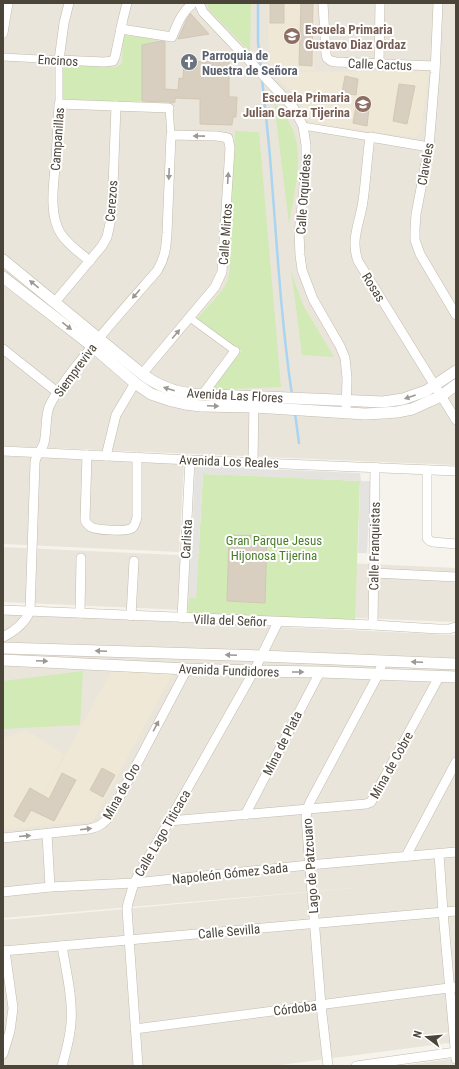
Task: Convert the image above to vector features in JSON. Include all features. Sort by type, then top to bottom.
[{"type":"street","points":[[3,33],[8,3]]},
{"type":"street","name":"Campanillas","points":[[69,3],[64,23],[59,60],[59,104],[54,209],[56,222],[60,233],[68,243],[90,261]]},
{"type":"street","points":[[127,3],[121,29],[172,37],[186,8],[193,3]]},
{"type":"street","name":"Calle Orquídeas","points":[[199,3],[203,12],[293,107],[303,126],[306,145],[306,170],[299,233],[302,270],[313,299],[340,346],[345,358],[347,378],[346,413]]},
{"type":"street","name":"Calle Cactus","points":[[322,3],[326,54],[327,58],[331,61],[435,66]]},
{"type":"street","points":[[379,64],[380,3]]},
{"type":"street","name":"Claveles","points":[[438,3],[439,9],[429,147],[416,214],[415,240],[420,254],[456,315]]},
{"type":"street","name":"Encinos","points":[[3,57],[104,62],[113,61],[121,29]]},
{"type":"street","points":[[59,104],[169,108],[170,135]]},
{"type":"street","name":"Cerezos","points":[[55,302],[102,246],[107,237],[112,214],[116,106]]},
{"type":"street","points":[[303,126],[429,147]]},
{"type":"street","name":"Calle Mirtos","points":[[106,456],[116,415],[139,379],[215,287],[222,272],[230,148],[228,138],[216,136],[170,135]]},
{"type":"street","name":"Siempreviva","points":[[30,611],[35,462],[44,440],[49,407],[57,392],[95,342],[157,271],[162,262],[168,233],[170,135]]},
{"type":"street","name":"Rosas","points":[[370,136],[363,202],[355,240],[358,261],[456,420]]},
{"type":"street","name":"Avenida Las Flores","points":[[3,260],[55,302],[95,342]]},
{"type":"street","name":"Avenida Las Flores","points":[[3,277],[95,342],[139,379],[151,394],[185,404],[201,406],[254,402],[346,400],[371,402],[394,401],[426,391],[456,371]]},
{"type":"street","points":[[190,318],[235,351],[203,394]]},
{"type":"street","points":[[3,349],[57,392]]},
{"type":"street","name":"Avenida Las Flores","points":[[139,379],[183,393],[203,394],[254,402],[365,414],[397,412],[412,409],[441,396],[456,385]]},
{"type":"street","points":[[253,462],[254,402]]},
{"type":"street","name":"Avenida Los Reales","points":[[3,451],[456,471]]},
{"type":"street","points":[[87,455],[85,520],[89,525],[97,529],[125,530],[134,526],[137,517],[137,457]]},
{"type":"street","name":"Carlista","points":[[182,618],[190,460]]},
{"type":"street","name":"Calle Franquistas","points":[[373,625],[375,467]]},
{"type":"street","points":[[427,470],[427,538],[430,541],[437,543],[456,544]]},
{"type":"street","points":[[80,613],[81,558]]},
{"type":"street","points":[[131,616],[134,561]]},
{"type":"street","points":[[374,573],[456,577]]},
{"type":"street","name":"Villa del Señor","points":[[3,610],[373,625],[445,630],[456,627]]},
{"type":"street","points":[[3,637],[21,625],[30,611]]},
{"type":"street","name":"Calle Lago Titicaca","points":[[138,1066],[127,910],[134,883],[254,672],[278,622]]},
{"type":"street","name":"Avenida Fundidores","points":[[3,648],[383,660],[456,664]]},
{"type":"street","name":"Avenida Fundidores","points":[[3,660],[254,672],[320,672],[456,677]]},
{"type":"street","name":"Lago de Patzcuaro","points":[[328,1066],[321,1005],[309,865],[306,825],[307,810],[378,675],[383,660]]},
{"type":"street","name":"Mina de Oro","points":[[3,838],[97,828],[103,824],[109,817],[187,669]]},
{"type":"street","name":"Mina de Plata","points":[[245,815],[320,672]]},
{"type":"street","name":"Mina de Cobre","points":[[169,821],[307,810],[366,804],[371,802],[439,676]]},
{"type":"street","points":[[406,856],[456,762]]},
{"type":"street","points":[[47,834],[50,887]]},
{"type":"street","name":"Napoleón Gómez Sada","points":[[3,892],[50,887],[134,883],[456,852]]},
{"type":"street","points":[[356,1066],[394,1064],[456,1054],[453,988],[442,912],[439,854]]},
{"type":"street","name":"Calle Sevilla","points":[[4,951],[456,911]]},
{"type":"street","points":[[62,946],[70,996],[71,1023],[68,1046],[62,1066]]},
{"type":"street","points":[[3,1054],[10,1031],[13,1008],[4,951]]},
{"type":"street","name":"Córdoba","points":[[135,1029],[453,988]]},
{"type":"shaded area","points":[[3,3],[456,3],[456,465],[3,446]]},
{"type":"shaded area","name":"Escuela Primaria Gustavo Diaz Ordaz","points":[[268,3],[316,3],[314,70],[269,69]]},
{"type":"shaded area","name":"Escuela Primaria Julian Garza Tijerina","points":[[429,71],[420,134],[415,137],[310,123],[305,110],[297,98],[272,72]]},
{"type":"shaded area","points":[[3,456],[184,464],[179,552],[3,544]]},
{"type":"shaded area","points":[[195,466],[360,473],[361,481],[371,481],[367,553],[358,553],[360,481],[203,474],[196,598],[189,598]]},
{"type":"shaded area","points":[[3,547],[456,568],[456,635],[453,622],[3,602]]},
{"type":"shaded area","points":[[3,614],[456,635],[456,1042],[273,1066],[3,1066],[3,920],[365,887],[3,918]]},
{"type":"shaded area","points":[[112,670],[173,673],[93,821],[26,827]]},
{"type":"shaded area","points":[[27,730],[64,755],[25,828],[3,829],[3,738]]},
{"type":"shaded area","points":[[456,1058],[456,1066],[399,1066]]},
{"type":"green space","points":[[207,3],[251,3],[250,52],[209,10]]},
{"type":"green space","points":[[123,35],[159,40],[142,45],[142,101],[113,102],[61,99],[62,65],[117,67],[122,63]]},
{"type":"green space","points":[[274,102],[290,124],[295,135],[297,147],[298,160],[296,187],[289,224]]},
{"type":"green space","points":[[235,131],[259,132],[281,387],[209,390],[242,351],[197,319],[221,291],[227,282],[229,274]]},
{"type":"green space","points":[[291,269],[303,305],[334,357],[302,355]]},
{"type":"green space","name":"Gran Parque Jesus Hijonosa Tijerina","points":[[203,474],[360,481],[355,620],[188,614],[189,598],[196,598]]},
{"type":"green space","points":[[83,671],[80,725],[3,729],[3,681]]},
{"type":"building","points":[[270,3],[284,3],[284,23],[270,23]]},
{"type":"building","points":[[301,3],[313,3],[312,66],[299,65]]},
{"type":"building","points":[[190,14],[209,34],[178,39],[186,21]]},
{"type":"building","points":[[161,41],[165,42],[165,89],[178,90],[179,78],[183,79],[184,61],[229,61],[229,97],[237,97],[236,117],[233,117],[232,125],[200,124],[200,99],[175,98],[175,102],[172,103],[142,101],[142,45]]},
{"type":"building","points":[[345,76],[358,79],[356,95],[342,93]]},
{"type":"building","points":[[399,84],[415,86],[407,124],[393,121]]},
{"type":"building","points":[[356,107],[369,109],[367,126],[353,123]]},
{"type":"building","points":[[229,535],[267,536],[265,603],[227,601]]},
{"type":"building","points":[[102,768],[115,775],[103,797],[90,790]]},
{"type":"building","points":[[62,773],[76,780],[54,821],[31,810],[24,822],[14,816],[30,788],[49,799]]},
{"type":"waterway","points":[[258,3],[258,42],[261,68]]},
{"type":"waterway","points":[[262,79],[282,311],[292,395]]},
{"type":"waterway","points":[[295,413],[299,443]]},
{"type":"place","name":"Escuela Primaria Gustavo Diaz Ordaz","points":[[292,36]]},
{"type":"place","name":"Parroquia de Nuestra de Señora","points":[[189,62]]},
{"type":"place","name":"Escuela Primaria Julian Garza Tijerina","points":[[363,104]]}]
